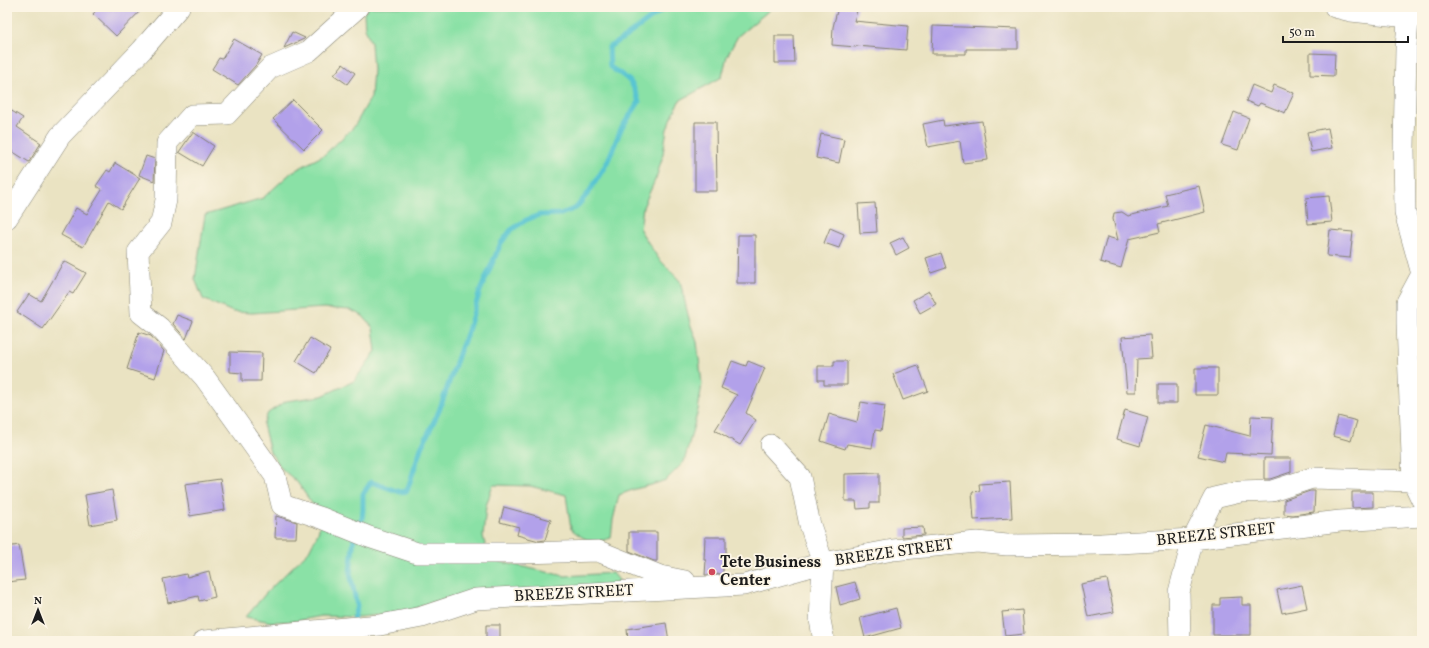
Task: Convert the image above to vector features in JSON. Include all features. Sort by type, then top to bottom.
[{"type":"street","points":[[7,218],[60,136],[142,50],[179,7]]},
{"type":"street","points":[[358,7],[309,51],[270,68],[227,114],[192,115],[167,143],[166,200],[161,223],[138,252],[141,313],[160,328],[205,378],[275,476],[282,505],[417,553],[598,551],[660,576],[713,587]]},
{"type":"street","points":[[1180,641],[1179,592],[1193,539],[1214,498],[1240,492],[1272,491],[1312,478],[1418,491],[1407,302],[1422,274],[1405,213],[1404,148],[1409,12],[1351,11],[1335,7]]},
{"type":"street","points":[[771,445],[800,477],[810,525],[822,562],[820,620],[824,641]]},
{"type":"street","name":"BREEZE STREET","points":[[204,641],[380,625],[422,617],[476,598],[744,585],[822,562],[893,550],[977,542],[1007,545],[1101,544],[1193,539],[1340,521],[1422,516]]},
{"type":"green space","points":[[369,7],[773,7],[738,36],[727,56],[722,77],[679,101],[667,129],[662,159],[656,178],[643,207],[640,230],[658,258],[680,281],[690,323],[697,342],[702,384],[698,410],[684,462],[666,480],[619,495],[613,520],[611,538],[604,540],[594,541],[585,539],[571,529],[566,495],[530,486],[493,485],[486,506],[483,536],[487,553],[501,562],[565,576],[613,573],[623,585],[472,594],[432,602],[405,612],[360,617],[321,616],[296,621],[271,622],[246,617],[267,592],[309,551],[318,533],[322,518],[297,482],[282,469],[270,452],[263,424],[268,413],[286,401],[322,396],[354,381],[376,351],[373,328],[363,316],[350,310],[324,308],[252,313],[233,312],[203,299],[195,279],[205,215],[263,198],[292,172],[324,155],[354,127],[371,97],[373,70],[371,43],[365,28],[364,13]]},
{"type":"building","points":[[99,7],[144,7],[116,36],[93,14]]},
{"type":"building","points":[[838,7],[858,7],[854,21],[908,26],[906,50],[832,45],[833,27]]},
{"type":"building","points":[[933,26],[1018,29],[1018,49],[966,49],[966,54],[932,54]]},
{"type":"building","points":[[292,32],[305,38],[284,48]]},
{"type":"building","points":[[775,36],[794,36],[795,63],[775,63]]},
{"type":"building","points":[[234,39],[262,55],[256,65],[238,85],[212,69],[219,58],[222,59]]},
{"type":"building","points":[[1310,53],[1335,54],[1334,76],[1310,75]]},
{"type":"building","points":[[343,64],[355,73],[347,84],[334,75]]},
{"type":"building","points":[[1252,85],[1271,93],[1274,85],[1294,93],[1285,113],[1260,103],[1258,106],[1246,101]]},
{"type":"building","points":[[293,100],[323,130],[304,149],[273,119]]},
{"type":"building","points":[[7,108],[23,118],[17,127],[41,143],[29,162],[7,148]]},
{"type":"building","points":[[1234,112],[1249,118],[1238,150],[1222,145]]},
{"type":"building","points":[[943,120],[944,126],[982,121],[988,160],[963,163],[960,141],[928,147],[923,124]]},
{"type":"building","points":[[695,122],[716,122],[717,191],[695,191]]},
{"type":"building","points":[[1328,128],[1332,148],[1311,152],[1307,132]]},
{"type":"building","points":[[193,132],[214,146],[202,166],[179,152]]},
{"type":"building","points":[[821,134],[844,139],[839,163],[816,158]]},
{"type":"building","points":[[146,156],[155,159],[154,181],[139,175]]},
{"type":"building","points":[[115,163],[140,178],[121,209],[109,201],[83,247],[61,235],[76,208],[87,214],[102,190],[96,186],[107,170],[110,172]]},
{"type":"building","points":[[1199,186],[1205,212],[1158,224],[1160,232],[1129,239],[1121,268],[1100,262],[1107,237],[1118,240],[1113,219],[1114,213],[1122,212],[1128,216],[1168,206],[1165,194]]},
{"type":"building","points":[[1329,196],[1332,222],[1308,224],[1306,198]]},
{"type":"building","points":[[875,203],[877,232],[860,233],[858,204]]},
{"type":"building","points":[[830,228],[844,234],[839,248],[824,243]]},
{"type":"building","points":[[1330,230],[1353,232],[1350,258],[1327,256]]},
{"type":"building","points":[[738,235],[755,235],[755,283],[737,283]]},
{"type":"building","points":[[903,237],[909,248],[896,255],[890,243]]},
{"type":"building","points":[[941,253],[946,268],[931,273],[926,258]]},
{"type":"building","points":[[64,261],[86,273],[73,294],[69,292],[43,329],[17,312],[29,294],[41,301]]},
{"type":"building","points":[[929,291],[936,304],[920,313],[913,300]]},
{"type":"building","points":[[177,315],[193,321],[186,339],[173,324]]},
{"type":"building","points":[[139,332],[151,336],[164,351],[155,378],[127,369]]},
{"type":"building","points":[[1150,335],[1152,358],[1137,359],[1136,392],[1127,392],[1122,337]]},
{"type":"building","points":[[310,338],[330,350],[316,373],[296,361]]},
{"type":"building","points":[[230,352],[262,353],[261,381],[242,381],[242,373],[230,372]]},
{"type":"building","points":[[732,361],[746,366],[748,361],[765,368],[746,413],[756,420],[740,445],[715,430],[737,395],[721,388]]},
{"type":"building","points":[[834,361],[847,361],[847,385],[824,385],[824,380],[818,380],[818,366],[834,366]]},
{"type":"building","points":[[918,365],[928,391],[903,400],[893,374]]},
{"type":"building","points":[[1195,368],[1218,368],[1218,395],[1195,395]]},
{"type":"building","points":[[1158,384],[1177,384],[1177,403],[1158,403]]},
{"type":"building","points":[[861,402],[885,406],[881,431],[875,430],[872,448],[847,444],[845,449],[821,441],[829,414],[857,422]]},
{"type":"building","points":[[1125,410],[1148,417],[1140,446],[1117,439]]},
{"type":"building","points":[[1251,416],[1273,417],[1271,455],[1226,453],[1224,462],[1198,456],[1206,425],[1250,436]]},
{"type":"building","points":[[1338,416],[1357,421],[1351,441],[1333,436]]},
{"type":"building","points":[[1264,458],[1291,458],[1291,472],[1270,479],[1264,479]]},
{"type":"building","points":[[879,473],[879,503],[870,503],[870,508],[857,509],[856,501],[845,501],[845,474]]},
{"type":"building","points":[[220,479],[225,510],[190,516],[185,484]]},
{"type":"building","points":[[1010,482],[1012,518],[974,520],[972,492],[980,491],[979,484]]},
{"type":"building","points":[[112,490],[117,520],[90,525],[85,495]]},
{"type":"building","points":[[1310,491],[1315,491],[1314,512],[1293,515],[1284,514],[1284,500]]},
{"type":"building","points":[[1352,492],[1373,492],[1373,507],[1352,508]]},
{"type":"building","points":[[504,507],[551,520],[545,540],[539,541],[517,535],[519,527],[500,522]]},
{"type":"building","points":[[276,516],[297,522],[296,538],[275,538]]},
{"type":"building","points":[[923,527],[924,535],[902,537],[902,528]]},
{"type":"building","points":[[629,532],[657,532],[657,561],[629,551]]},
{"type":"building","points":[[705,537],[726,537],[726,561],[723,561],[723,574],[705,575]]},
{"type":"building","points":[[19,545],[25,580],[7,582],[7,547]]},
{"type":"building","points":[[209,571],[215,597],[199,601],[198,596],[168,603],[163,579],[186,574],[187,577]]},
{"type":"building","points":[[1107,579],[1114,612],[1088,617],[1081,584]]},
{"type":"building","points":[[855,582],[860,599],[840,605],[836,587]]},
{"type":"building","points":[[1302,585],[1307,608],[1282,613],[1277,590]]},
{"type":"building","points":[[1242,597],[1242,605],[1251,605],[1251,635],[1213,635],[1213,605],[1220,605],[1220,598]]},
{"type":"building","points":[[896,608],[901,628],[865,638],[860,618]]},
{"type":"building","points":[[1022,610],[1024,634],[1005,636],[1002,612]]},
{"type":"building","points":[[666,623],[669,641],[628,641],[627,629]]},
{"type":"building","points":[[486,625],[500,625],[500,641],[486,641]]},
{"type":"waterway","points":[[357,528],[362,519],[363,494],[371,482],[400,492],[407,491],[421,448],[439,411],[467,334],[480,291],[501,243],[511,230],[526,220],[539,215],[561,214],[576,208],[589,192],[607,163],[621,129],[639,102],[629,80],[610,67],[609,47],[666,7]]},
{"type":"waterway","points":[[352,623],[357,606],[350,573],[354,537]]},
{"type":"waterway","points":[[345,641],[348,632]]},
{"type":"place","name":"Tete Business Center","points":[[712,572]]}]
